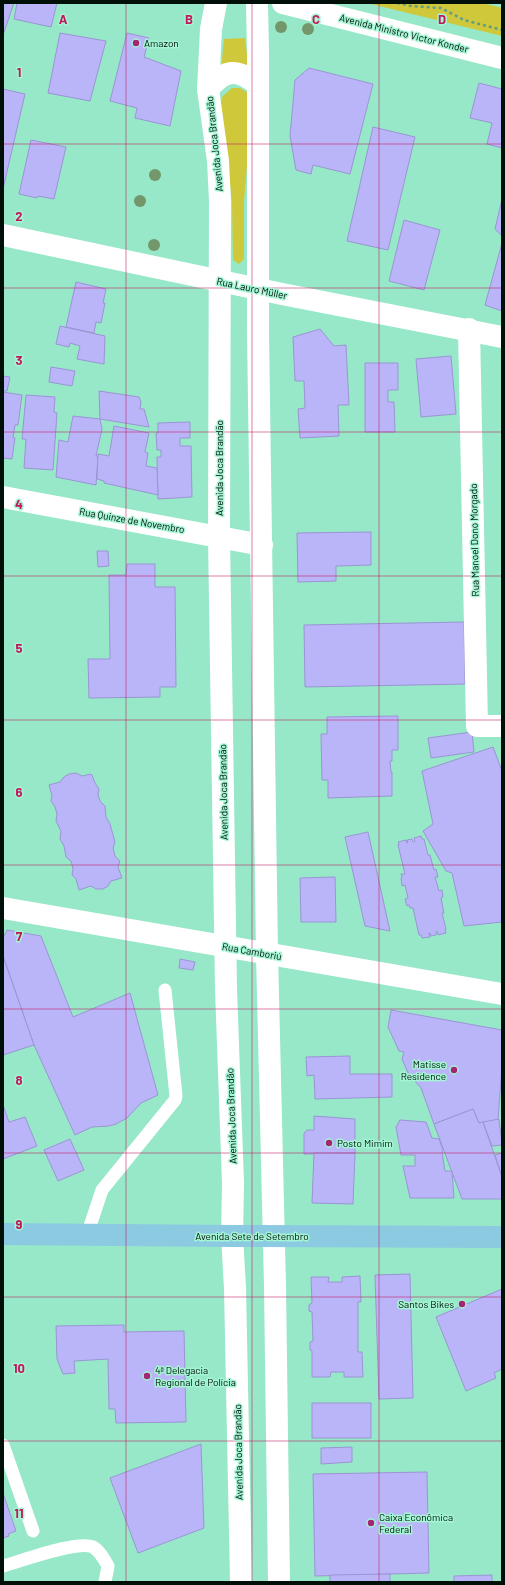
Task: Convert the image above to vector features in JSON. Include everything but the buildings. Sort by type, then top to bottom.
[{"type":"main road","name":"Avenida Joca Brandão","points":[[216,3],[211,29],[208,89],[218,161],[220,201],[219,537],[226,947],[233,1183],[232,1236],[236,1296],[241,1582]]},
{"type":"main road","points":[[257,3],[258,289],[267,954],[275,1286],[279,1582]]},
{"type":"main road","name":"Avenida Ministro Victor Konder","points":[[283,3],[502,58]]},
{"type":"main road","points":[[208,89],[217,78],[231,73],[246,75],[257,84]]},
{"type":"main road","name":"Rua Lauro Müller","points":[[3,235],[258,289],[502,337]]},
{"type":"main road","name":"Rua Manoel Dono Morgado","points":[[469,330],[478,726],[502,726]]},
{"type":"main road","name":"Rua Quinze de Novembro","points":[[3,497],[262,545]]},
{"type":"main road","name":"Rua Camboriú","points":[[3,908],[502,994]]},
{"type":"main road","name":"Avenida Sete de Setembro","points":[[3,1234],[502,1237]]},
{"type":"lane","points":[[87,1234],[102,1190],[176,1100],[165,990]]},
{"type":"lane","points":[[3,1445],[33,1531]]},
{"type":"lane","points":[[3,1566],[73,1546],[91,1546],[98,1551],[108,1566],[105,1582]]},
{"type":"path","points":[[397,3],[411,6],[441,8],[464,20],[502,30]]},
{"type":"shaded area","points":[[367,3],[483,3],[502,8],[502,36]]},
{"type":"shaded area","points":[[245,38],[249,71],[221,71],[224,39]]},
{"type":"shaded area","points":[[232,88],[240,88],[248,93],[252,105],[244,201],[244,259],[239,264],[233,260],[232,203],[221,102],[222,97]]},
{"type":"place","name":"Amazon","points":[[136,43]]},
{"type":"place","name":"Matisse Residence","points":[[454,1070]]},
{"type":"place","name":"Posto Mimim","points":[[329,1143]]},
{"type":"place","name":"Santos Bikes","points":[[462,1304]]},
{"type":"place","name":"4ª Delegacia Regional de Polícia","points":[[147,1376]]},
{"type":"place","name":"Caixa Econômica Federal","points":[[371,1523]]}]
